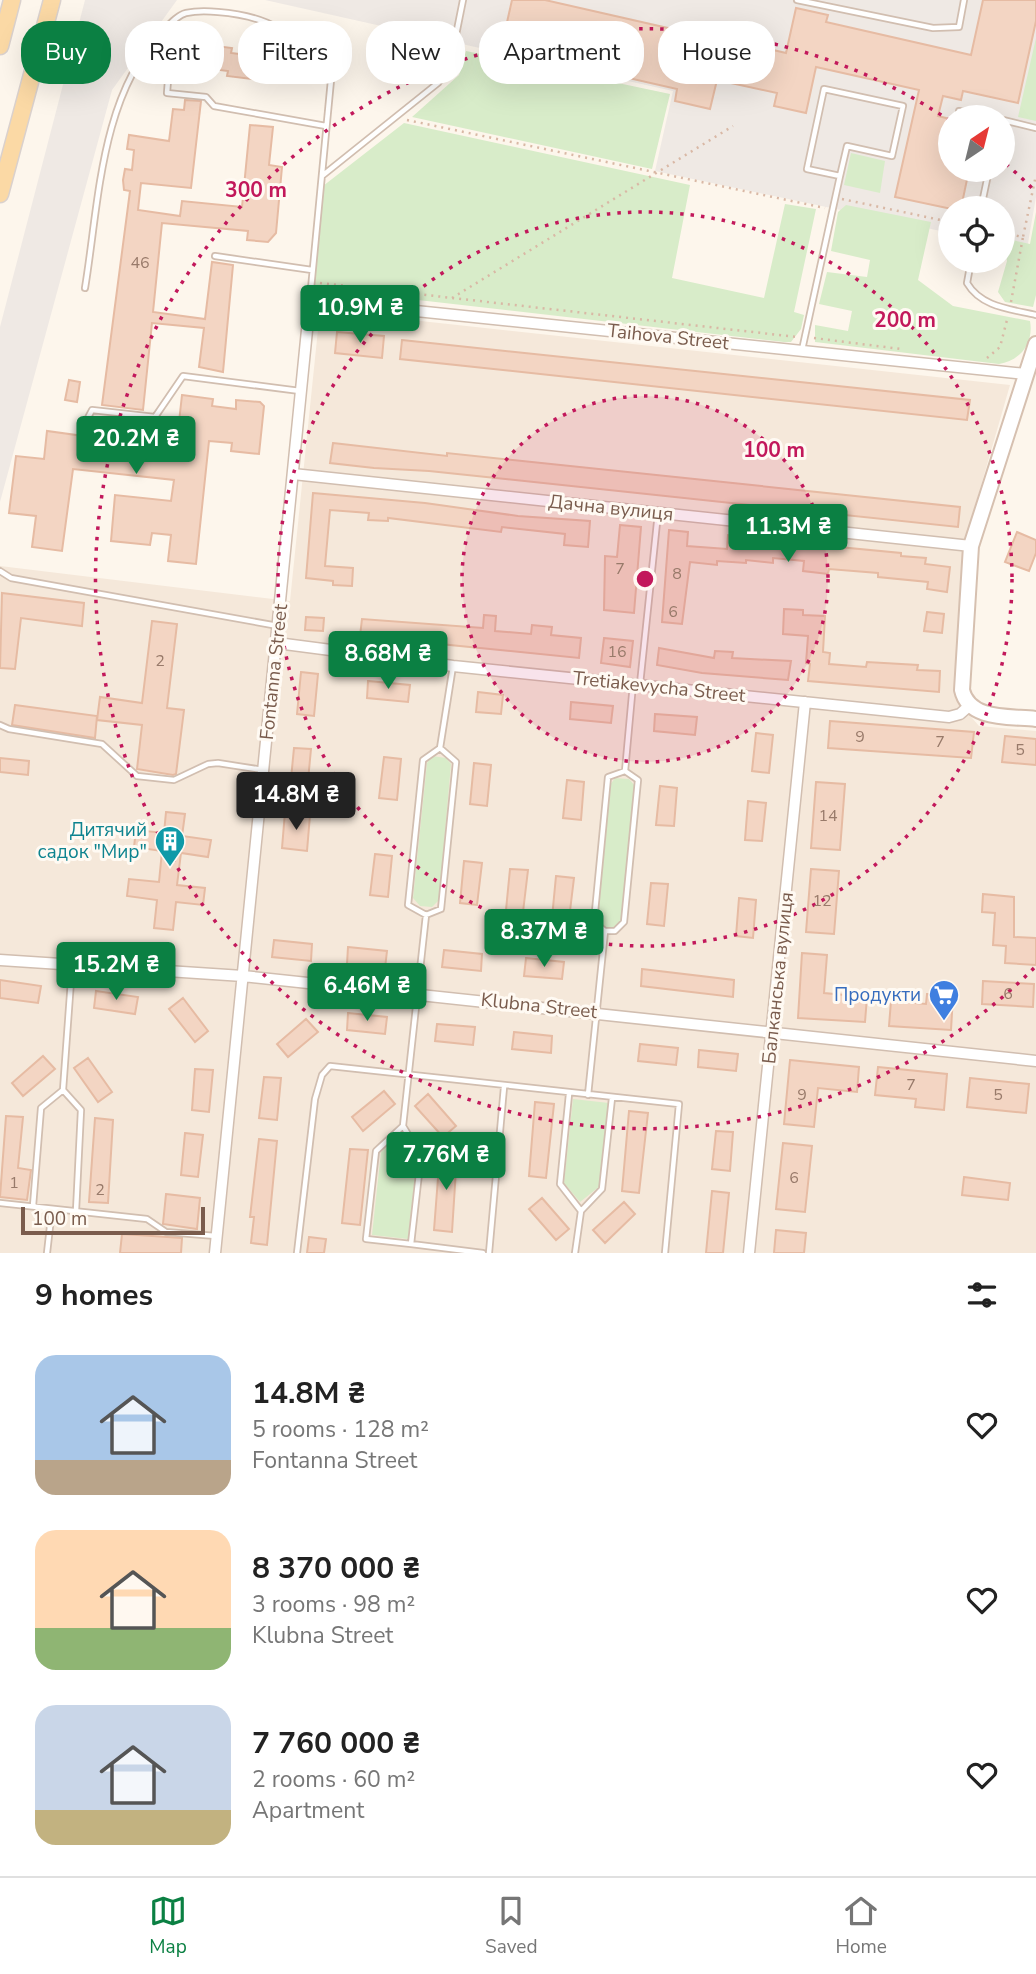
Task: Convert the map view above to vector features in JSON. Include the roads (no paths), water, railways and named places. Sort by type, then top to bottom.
[{"type":"main road","points":[[0,46],[12,0]]},
{"type":"main road","points":[[0,194],[52,0]]},
{"type":"street","name":"Taihova Street","points":[[310,300],[802,351],[1028,382]]},
{"type":"street","name":"Fontanna Street","points":[[215,1253],[310,300]]},
{"type":"street","points":[[1036,344],[1028,382],[971,545],[962,690],[969,706],[980,712],[1036,719]]},
{"type":"street","name":"Дачна вулиця","points":[[293,474],[971,545]]},
{"type":"street","name":"Tretiakevycha Street","points":[[277,643],[453,666],[949,717],[969,706]]},
{"type":"street","name":"Балканська вулиця","points":[[749,1253],[805,702]]},
{"type":"street","name":"Klubna Street","points":[[0,960],[243,976],[1036,1061]]},
{"type":"lane","points":[[321,177],[432,90],[444,76],[450,65],[463,0]]},
{"type":"lane","points":[[797,0],[933,28],[959,27],[964,0]]},
{"type":"lane","points":[[175,21],[184,13],[242,14],[271,22],[294,39],[331,79],[310,300]]},
{"type":"lane","points":[[85,288],[112,125],[125,84]]},
{"type":"lane","points":[[168,84],[167,93],[206,97],[214,106],[327,126]]},
{"type":"lane","points":[[802,351],[847,146],[892,156],[903,106],[824,89],[807,169],[840,176]]},
{"type":"lane","points":[[1015,123],[1036,128]]},
{"type":"lane","points":[[215,256],[312,270]]},
{"type":"lane","points":[[969,273],[967,283],[972,293],[988,303],[1036,315]]},
{"type":"lane","points":[[82,429],[92,410],[155,417],[183,376],[301,391]]},
{"type":"lane","points":[[625,771],[658,513]]},
{"type":"lane","points":[[0,571],[11,579],[279,626]]},
{"type":"lane","points":[[426,915],[408,905],[423,760],[440,748],[453,666]]},
{"type":"lane","points":[[0,725],[9,729],[102,744],[137,776],[174,780],[208,764],[218,763],[264,770]]},
{"type":"lane","points":[[426,915],[441,909],[456,762],[440,748]]},
{"type":"lane","points":[[625,771],[638,780],[624,922],[615,931],[605,931],[594,922],[608,778],[625,771]]},
{"type":"lane","points":[[411,1244],[421,1156],[403,1126],[426,915]]},
{"type":"lane","points":[[588,1095],[605,931]]},
{"type":"lane","points":[[72,966],[63,1090],[81,1110],[76,1211]]},
{"type":"lane","points":[[297,1253],[315,1099],[322,1075],[330,1066],[679,1104],[665,1253]]},
{"type":"lane","points":[[489,1253],[504,1087]]},
{"type":"lane","points":[[33,1206],[41,1108],[63,1090]]},
{"type":"lane","points":[[569,1094],[560,1184],[581,1211]]},
{"type":"lane","points":[[575,1253],[581,1211],[602,1189],[612,1098]]},
{"type":"lane","points":[[403,1126],[376,1151],[366,1240],[483,1253]]},
{"type":"lane","points":[[0,1202],[147,1219],[166,1232],[216,1236]]},
{"type":"lane","points":[[47,1253],[52,1209]]},
{"type":"place","name":"Дитячий садок \"Мир\"","points":[[170,868]]},
{"type":"place","name":"Продукти","points":[[944,1022]]}]
